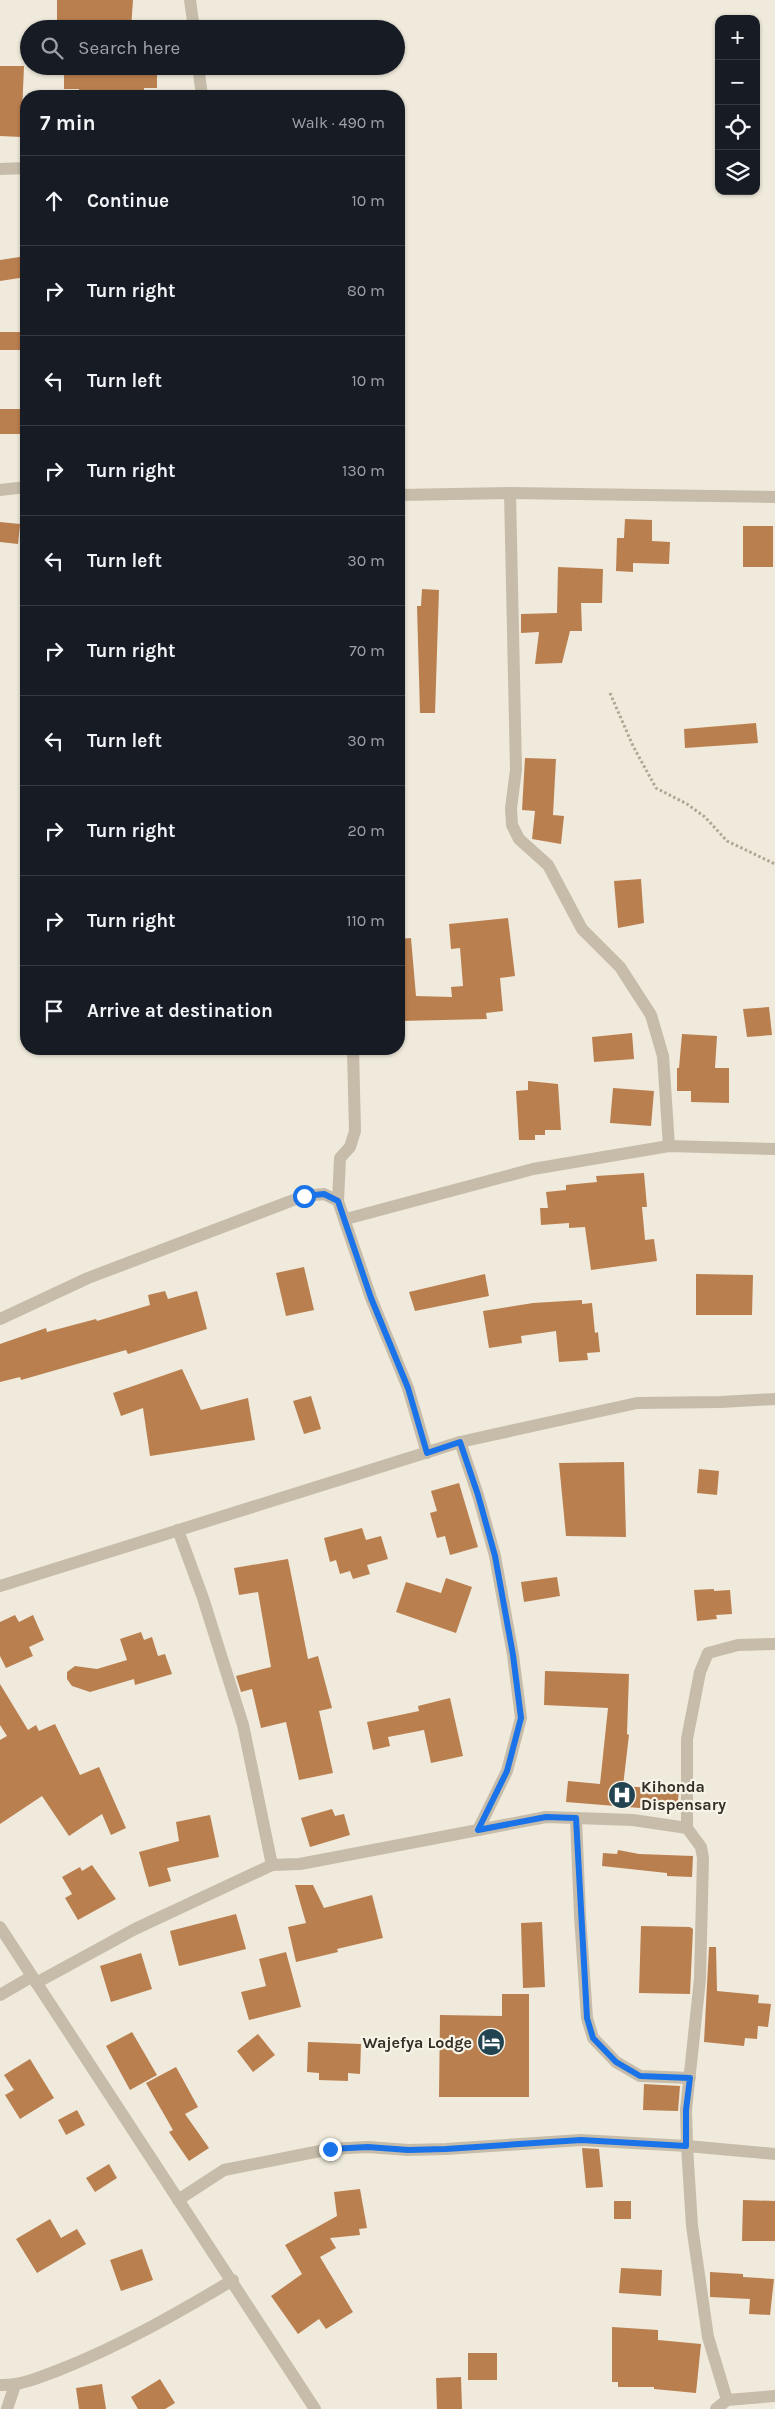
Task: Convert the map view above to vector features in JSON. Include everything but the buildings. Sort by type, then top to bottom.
[{"type":"street","points":[[190,0],[193,20]]},
{"type":"street","points":[[199,75],[201,90]]},
{"type":"street","points":[[0,169],[20,168]]},
{"type":"street","points":[[0,490],[20,488]]},
{"type":"street","points":[[405,495],[510,493],[775,497]]},
{"type":"street","points":[[510,493],[516,770],[511,808],[512,825],[518,839],[548,865],[582,929],[620,967],[651,1015],[663,1056],[669,1146]]},
{"type":"street","points":[[353,1055],[355,1131],[350,1147],[340,1158],[338,1201],[346,1219],[352,1244],[371,1298],[408,1388],[427,1453]]},
{"type":"street","points":[[346,1219],[533,1170],[669,1146],[775,1149]]},
{"type":"street","points":[[0,1319],[88,1278],[304,1196],[324,1194],[338,1201]]},
{"type":"street","points":[[0,1586],[460,1442],[637,1403],[721,1402],[775,1398]]},
{"type":"street","points":[[460,1442],[478,1495],[495,1556],[513,1655],[521,1718],[507,1771],[478,1830]]},
{"type":"street","points":[[178,1530],[203,1598],[243,1725],[272,1865]]},
{"type":"street","points":[[727,2400],[708,2337],[692,2226],[686,2146],[686,2110],[700,1979],[703,1858],[701,1847],[687,1828],[687,1739],[700,1672],[708,1652],[738,1645],[775,1644]]},
{"type":"street","points":[[0,1995],[272,1865],[300,1864],[546,1817],[633,1820],[687,1828]]},
{"type":"street","points":[[576,1818],[587,2018],[593,2038],[616,2062],[640,2076],[690,2078]]},
{"type":"street","points":[[0,1927],[315,2409]]},
{"type":"street","points":[[178,2200],[224,2170],[330,2149],[368,2147],[408,2150],[446,2149],[581,2140],[686,2146],[775,2154]]},
{"type":"street","points":[[0,2385],[15,2385],[112,2348],[232,2280]]},
{"type":"street","points":[[7,2409],[15,2385]]},
{"type":"street","points":[[716,2409],[727,2400],[775,2396]]},
{"type":"path","points":[[610,693],[633,746],[656,788],[687,804],[704,817],[727,841],[775,864]]},
{"type":"place","name":"Kihonda Dispensary","points":[[622,1795]]},
{"type":"place","name":"Wajefya Lodge","points":[[491,2042]]},
{"type":"route","points":[[304,1196],[324,1194],[338,1201],[346,1219],[352,1244],[371,1298],[408,1388],[427,1453],[460,1442],[478,1495],[495,1556],[501,1599],[513,1655],[521,1718],[507,1771],[478,1830],[546,1817],[576,1818],[587,2018],[593,2038],[616,2062],[640,2076],[690,2078],[686,2110],[686,2146],[581,2140],[446,2149],[408,2150],[368,2147],[330,2149]]}]
